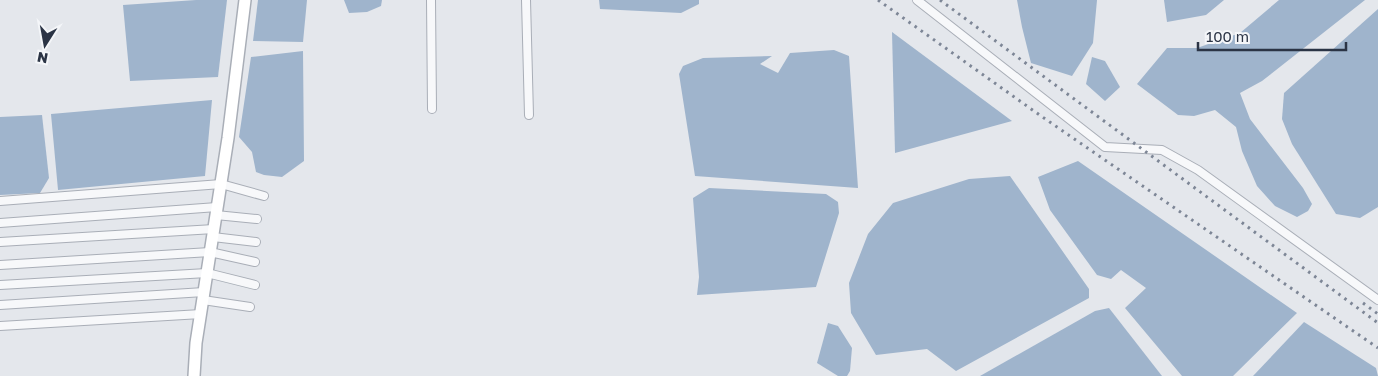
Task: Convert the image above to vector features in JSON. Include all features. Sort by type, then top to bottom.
[{"type":"main road","points":[[194,376],[196,343],[221,184],[245,0]]},
{"type":"street","points":[[431,0],[432,109]]},
{"type":"street","points":[[526,0],[529,115]]},
{"type":"street","points":[[917,0],[1104,147],[1162,150],[1198,170],[1378,300]]},
{"type":"street","points":[[0,201],[221,184],[264,196]]},
{"type":"street","points":[[0,223],[216,211],[257,219]]},
{"type":"street","points":[[0,242],[213,233],[256,242]]},
{"type":"street","points":[[0,265],[210,252],[255,262]]},
{"type":"street","points":[[0,285],[207,273],[255,285]]},
{"type":"street","points":[[0,305],[203,296],[250,307]]},
{"type":"street","points":[[0,326],[201,314]]},
{"type":"water","points":[[227,0],[218,77],[130,81],[123,5]]},
{"type":"water","points":[[258,0],[307,0],[303,42],[253,41]]},
{"type":"water","points":[[344,0],[382,0],[381,6],[367,12],[349,13]]},
{"type":"water","points":[[599,0],[699,0],[699,4],[681,13],[600,9]]},
{"type":"water","points":[[1017,0],[1097,0],[1093,43],[1072,76],[1031,63]]},
{"type":"water","points":[[1164,0],[1224,0],[1206,15],[1167,22]]},
{"type":"water","points":[[1279,0],[1365,0],[1262,81],[1240,93],[1250,119],[1303,188],[1312,204],[1308,211],[1297,217],[1275,206],[1257,186],[1242,151],[1236,127],[1215,110],[1194,116],[1178,115],[1137,84],[1167,48],[1197,48],[1240,33]]},
{"type":"water","points":[[1378,9],[1378,207],[1360,218],[1336,214],[1292,144],[1282,119],[1284,93]]},
{"type":"water","points":[[892,32],[1012,121],[895,153]]},
{"type":"water","points":[[834,50],[849,56],[858,188],[695,176],[679,74],[683,66],[703,58],[772,56],[760,64],[778,73],[790,53]]},
{"type":"water","points":[[303,51],[304,161],[282,177],[264,175],[256,172],[252,152],[239,137],[251,57]]},
{"type":"water","points":[[1092,57],[1105,61],[1120,87],[1105,101],[1086,84]]},
{"type":"water","points":[[212,100],[205,176],[58,190],[51,114]]},
{"type":"water","points":[[42,115],[49,178],[40,193],[0,195],[0,117]]},
{"type":"water","points":[[1078,161],[1297,313],[1233,376],[1182,376],[1125,308],[1146,288],[1121,270],[1111,279],[1097,275],[1050,210],[1038,177]]},
{"type":"water","points":[[1010,176],[1089,289],[1089,298],[956,371],[927,349],[876,355],[851,313],[849,283],[868,234],[893,203],[969,179]]},
{"type":"water","points":[[709,188],[826,194],[838,202],[839,213],[816,287],[697,295],[699,277],[693,198]]},
{"type":"water","points":[[1109,308],[1162,376],[980,376],[1095,311]]},
{"type":"water","points":[[1304,322],[1376,368],[1378,376],[1253,376]]},
{"type":"water","points":[[828,323],[838,326],[852,348],[850,371],[847,376],[838,376],[817,363]]},
{"type":"railway","points":[[878,0],[1041,116],[1378,348]]},
{"type":"railway","points":[[940,0],[1378,323]]},
{"type":"railway","points":[[1363,303],[1378,314]]}]
